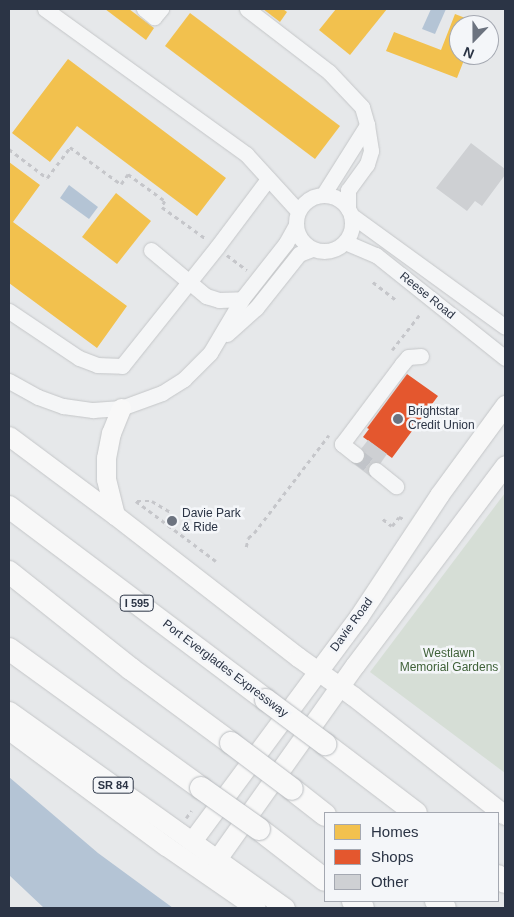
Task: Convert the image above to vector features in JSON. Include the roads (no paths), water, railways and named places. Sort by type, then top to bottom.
[{"type":"highway","name":"Port Everglades Expressway","points":[[9,507],[415,812]]},
{"type":"highway","points":[[9,572],[131,669]]},
{"type":"highway","points":[[9,584],[131,669],[324,814]]},
{"type":"highway","points":[[9,649],[259,829],[324,879]]},
{"type":"main road","name":"Davie Road","points":[[192,841],[379,588],[439,495],[505,405]]},
{"type":"main road","points":[[115,515],[106,479],[106,458],[121,408]]},
{"type":"main road","points":[[9,436],[115,515],[318,672],[353,696],[505,815]]},
{"type":"main road","name":"Davie Road","points":[[217,859],[355,665],[505,465]]},
{"type":"main road","name":"SR 84","points":[[9,711],[285,908]]},
{"type":"main road","points":[[9,730],[166,846],[256,908]]},
{"type":"street","points":[[45,9],[246,154],[298,211]]},
{"type":"street","points":[[144,9],[154,17],[161,9]]},
{"type":"street","points":[[9,381],[38,397],[63,406],[92,410],[121,408],[162,393],[184,379],[218,342],[256,308],[299,254],[312,249],[330,251],[345,242],[351,230],[348,190],[367,164],[371,151],[362,108],[329,72],[247,9]]},
{"type":"street","points":[[323,195],[367,125]]},
{"type":"street","points":[[9,311],[79,358],[97,365],[122,366],[135,352],[188,281],[217,248],[268,179]]},
{"type":"street","points":[[218,342],[242,299],[286,243],[295,227],[298,211],[308,199],[323,195],[338,199],[349,212]]},
{"type":"street","name":"Reese Road","points":[[349,212],[505,327]]},
{"type":"street","points":[[295,227],[301,240],[312,249]]},
{"type":"street","name":"Reese Road","points":[[345,242],[376,255],[505,358]]},
{"type":"street","points":[[151,250],[206,296],[219,300],[242,299]]},
{"type":"street","points":[[356,455],[342,444],[402,364],[408,358],[421,356]]},
{"type":"street","points":[[376,470],[396,486]]},
{"type":"water","points":[[431,9],[446,9],[435,34],[422,29]]},
{"type":"water","points":[[69,185],[98,207],[89,219],[60,198]]},
{"type":"water","points":[[9,777],[98,853],[173,908],[44,908],[9,875]]},
{"type":"tunnel","points":[[356,455],[376,470]]},
{"type":"place","name":"Brightstar Credit Union","points":[[398,419]]},
{"type":"place","name":"Davie Park & Ride","points":[[172,521]]},
{"type":"park label","name":"Westlawn Memorial Gardens","points":[[449,661]]}]
